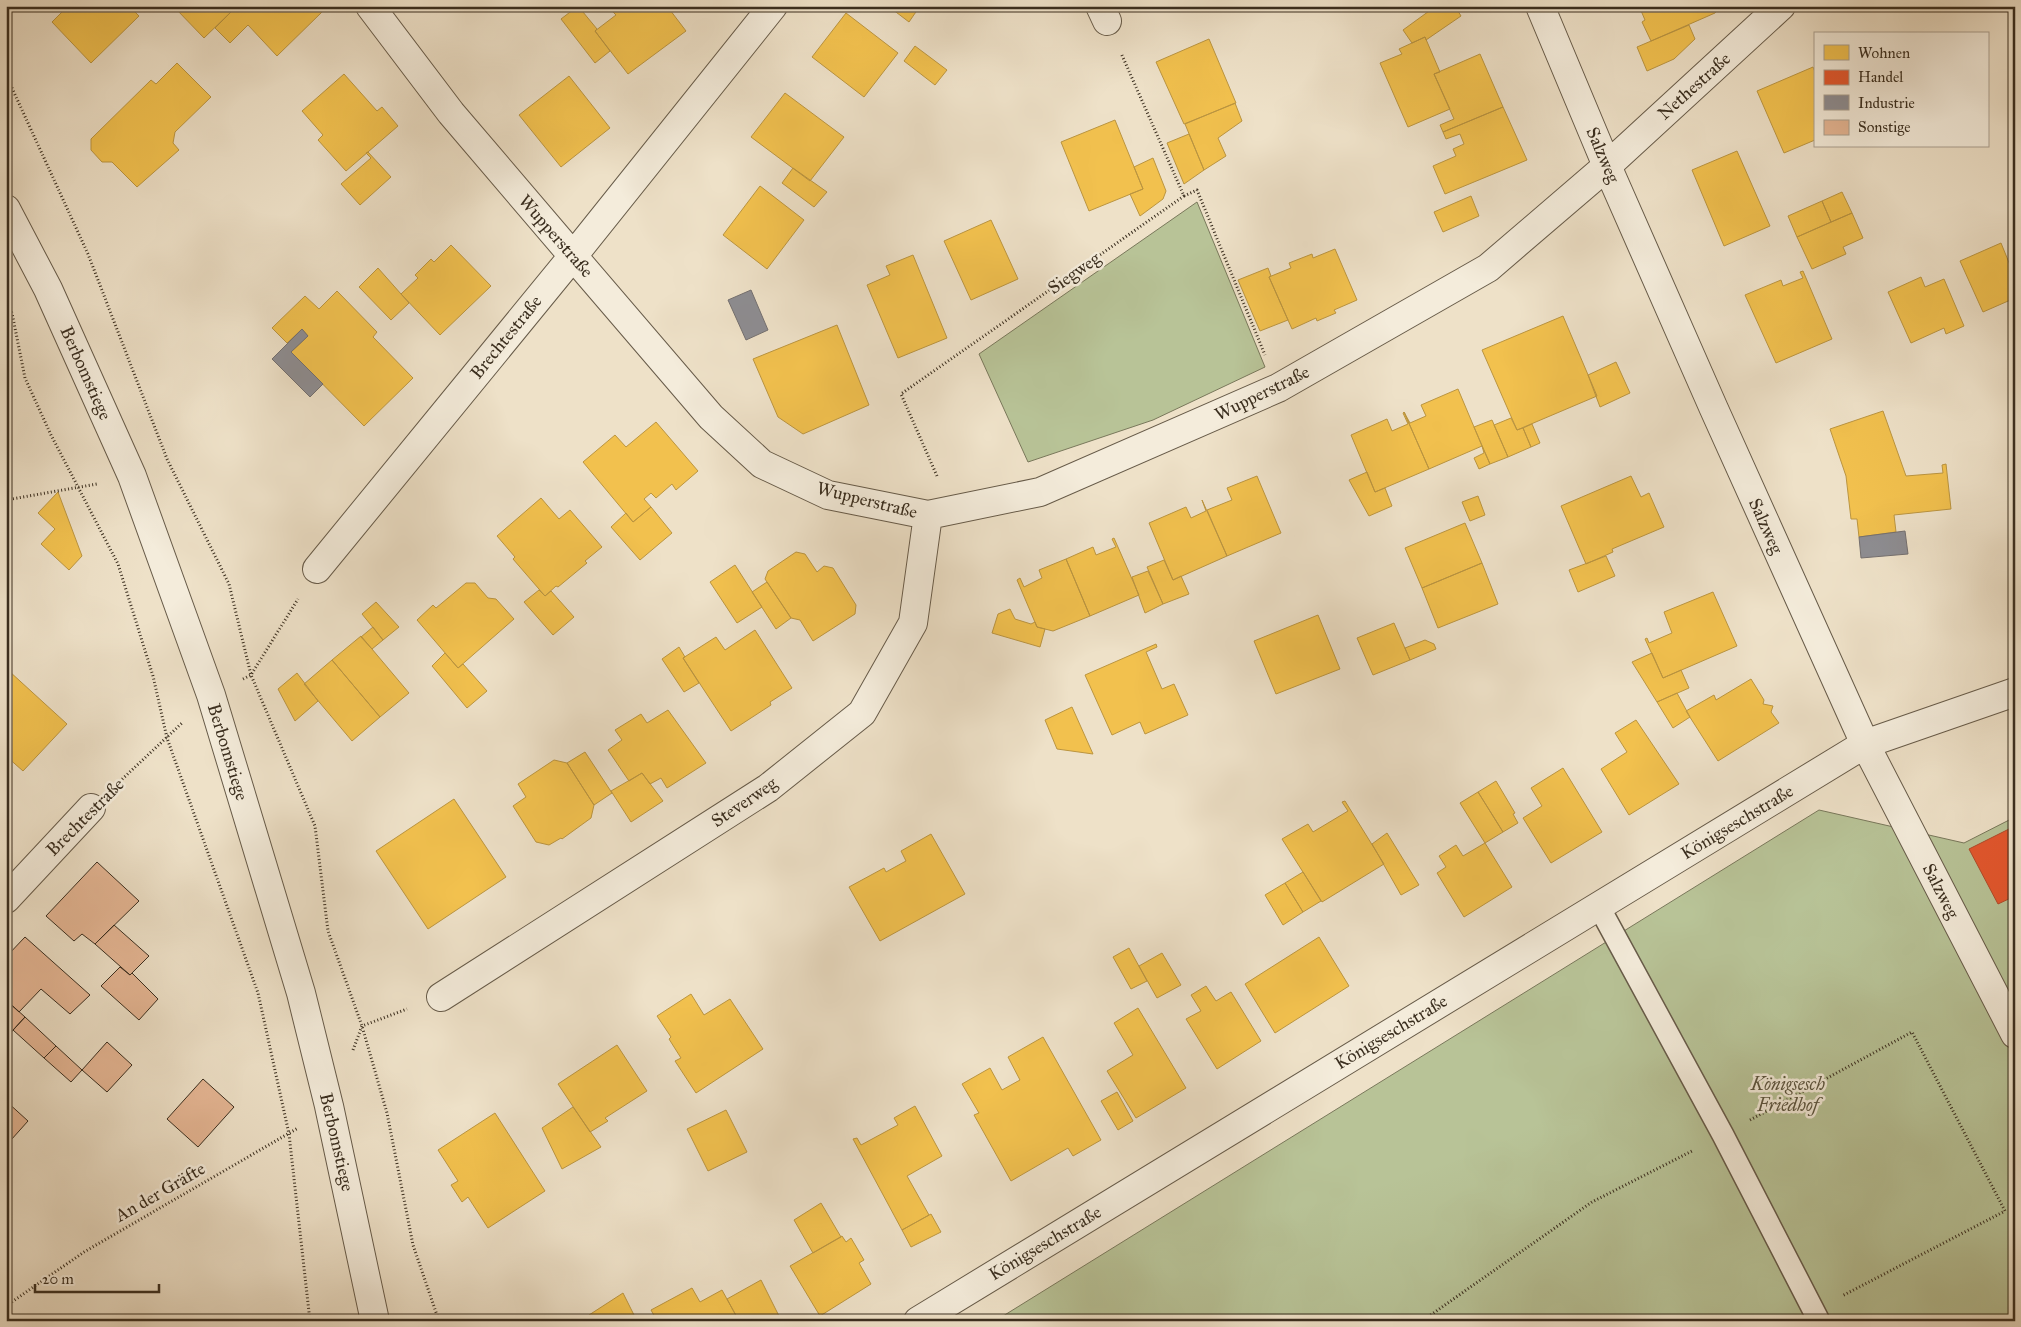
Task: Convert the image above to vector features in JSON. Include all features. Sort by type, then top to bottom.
[{"type":"street","name":"Wupperstraße","points":[[370,6],[451,113],[572,256],[711,417],[762,464],[828,495],[928,515],[1040,492],[1278,388],[1488,268],[1607,166]]},
{"type":"street","name":"Brechtestraße","points":[[317,569],[773,6]]},
{"type":"street","name":"Salzweg","points":[[1540,6],[1607,166],[1864,744],[2015,1034]]},
{"type":"street","name":"Nethestraße","points":[[1607,166],[1781,6]]},
{"type":"street","name":"Berbomstiege","points":[[6,209],[48,289],[132,476],[211,695],[301,993],[329,1106],[375,1321]]},
{"type":"street","name":"Steverweg","points":[[441,996],[768,788],[862,713],[913,624],[928,515]]},
{"type":"street","name":"Königseschstraße","points":[[918,1321],[1864,744],[2015,692]]},
{"type":"street","name":"Brechtestraße","points":[[6,899],[91,808]]},
{"type":"lane","points":[[1598,905],[1723,1135],[1816,1316]]},
{"type":"path","points":[[1103,13],[1184,196],[1197,190],[1278,388]]},
{"type":"path","name":"Siegweg","points":[[928,515],[938,480],[901,394],[1184,196]]},
{"type":"path","points":[[6,299],[12,313],[25,378],[50,435],[80,488],[118,564],[153,676],[167,738],[258,993],[289,1134],[310,1321]]},
{"type":"path","points":[[6,500],[80,488],[132,476]]},
{"type":"path","points":[[251,676],[317,569]]},
{"type":"path","name":"Brechtestraße","points":[[91,808],[167,738]]},
{"type":"path","points":[[351,1053],[362,1026],[441,996]]},
{"type":"path","points":[[1422,1321],[1592,1202],[1723,1135],[1912,1032],[2005,1211],[1816,1316]]},
{"type":"path","name":"An der Gräfte","points":[[6,1306],[84,1252],[289,1134],[329,1106]]},
{"type":"green space","points":[[1197,202],[1265,367],[1153,420],[1028,462],[979,354]]},
{"type":"green space","name":"Königsesch Friedhof","points":[[1819,810],[1964,843],[2015,817],[2015,1321],[995,1321]]},
{"type":"building: Wohnen","points":[[68,6],[129,6],[139,16],[91,63],[52,22]]},
{"type":"building: Wohnen","points":[[179,6],[229,6],[233,10],[204,38],[176,9]]},
{"type":"building: Wohnen","points":[[229,6],[316,6],[322,12],[277,56],[248,25],[230,43],[215,28],[233,10]]},
{"type":"building: Wohnen","points":[[578,6],[597,29],[595,31],[610,51],[595,63],[561,19]]},
{"type":"building: Wohnen","points":[[621,6],[667,6],[686,31],[628,74],[595,31],[616,15],[613,12]]},
{"type":"building: Wohnen","points":[[888,6],[920,6],[909,22]]},
{"type":"building: Wohnen","points":[[1436,6],[1455,6],[1461,16],[1426,40],[1425,37],[1412,43],[1403,30]]},
{"type":"building: Wohnen","points":[[1639,6],[1722,6],[1715,13],[1651,41],[1642,22],[1645,20]]},
{"type":"building: Wohnen","points":[[846,13],[898,53],[864,97],[812,57]]},
{"type":"building: Wohnen","points":[[1689,25],[1695,39],[1674,59],[1647,71],[1637,47]]},
{"type":"building: Wohnen","points":[[1425,37],[1440,72],[1434,74],[1450,109],[1408,127],[1380,63],[1402,54],[1399,49]]},
{"type":"building: Wohnen","points":[[1209,39],[1236,103],[1184,124],[1156,62]]},
{"type":"building: Wohnen","points":[[915,46],[947,70],[935,85],[904,61]]},
{"type":"building: Wohnen","points":[[1480,54],[1503,107],[1443,132],[1440,125],[1454,119],[1434,74]]},
{"type":"building: Wohnen","points":[[177,63],[211,97],[175,132],[173,143],[179,150],[137,187],[112,162],[102,162],[91,150],[91,139],[151,80],[156,84]]},
{"type":"building: Wohnen","points":[[1813,67],[1814,140],[1784,153],[1757,91]]},
{"type":"building: Wohnen","points":[[344,74],[377,111],[382,107],[398,126],[346,171],[318,140],[323,135],[302,111]]},
{"type":"building: Wohnen","points":[[569,76],[610,128],[561,167],[519,115]]},
{"type":"building: Wohnen","points":[[785,93],[844,137],[810,181],[751,137]]},
{"type":"building: Wohnen","points":[[1235,103],[1242,121],[1218,138],[1226,156],[1204,170],[1185,124]]},
{"type":"building: Wohnen","points":[[1503,107],[1527,160],[1445,194],[1433,166],[1456,156],[1453,149],[1464,144],[1460,134],[1446,139],[1443,132]]},
{"type":"building: Wohnen","points":[[1115,120],[1143,189],[1089,211],[1061,142]]},
{"type":"building: Wohnen","points":[[1189,134],[1204,170],[1184,184],[1167,143]]},
{"type":"building: Wohnen","points":[[1737,151],[1770,226],[1724,246],[1692,170]]},
{"type":"building: Wohnen","points":[[368,152],[391,177],[360,205],[341,184],[371,158],[366,153]]},
{"type":"building: Wohnen","points":[[1153,158],[1166,191],[1163,199],[1140,216],[1130,194],[1143,189],[1134,167]]},
{"type":"building: Wohnen","points":[[793,168],[827,192],[814,207],[782,183]]},
{"type":"building: Wohnen","points":[[760,186],[804,220],[767,269],[723,235]]},
{"type":"building: Wohnen","points":[[1842,192],[1852,213],[1831,222],[1822,201]]},
{"type":"building: Wohnen","points":[[1471,196],[1479,216],[1443,232],[1434,212]]},
{"type":"building: Wohnen","points":[[1822,201],[1831,222],[1797,237],[1788,216]]},
{"type":"building: Wohnen","points":[[1852,213],[1863,238],[1843,247],[1846,254],[1812,269],[1797,237]]},
{"type":"building: Wohnen","points":[[991,220],[1018,279],[971,300],[944,241]]},
{"type":"building: Wohnen","points":[[2001,243],[2014,275],[2012,275],[2015,280],[2015,298],[1983,312],[1960,261]]},
{"type":"building: Wohnen","points":[[451,245],[491,286],[440,335],[401,294],[418,278],[415,275],[431,259],[434,262]]},
{"type":"building: Wohnen","points":[[1335,249],[1357,300],[1334,310],[1336,313],[1317,321],[1316,318],[1292,329],[1269,277],[1291,268],[1289,263],[1312,254],[1313,258]]},
{"type":"building: Wohnen","points":[[913,255],[947,338],[898,358],[867,285],[890,275],[886,266]]},
{"type":"building: Wohnen","points":[[378,268],[409,303],[391,320],[359,287]]},
{"type":"building: Wohnen","points":[[1268,268],[1271,276],[1269,277],[1288,320],[1260,331],[1238,280]]},
{"type":"building: Wohnen","points":[[1803,271],[1832,339],[1776,363],[1745,295],[1781,280],[1783,286],[1803,278],[1800,272]]},
{"type":"building: Wohnen","points":[[1921,277],[1925,287],[1944,279],[1964,326],[1946,334],[1944,328],[1911,343],[1888,292]]},
{"type":"building: Wohnen","points":[[337,291],[377,332],[373,337],[413,378],[364,426],[291,352],[308,336],[302,329],[287,343],[272,328],[305,296],[319,309]]},
{"type":"building: Wohnen","points":[[1563,316],[1597,396],[1517,430],[1482,350]]},
{"type":"building: Wohnen","points":[[837,325],[869,405],[803,434],[778,417],[753,359]]},
{"type":"building: Wohnen","points":[[1616,362],[1630,393],[1600,407],[1588,375]]},
{"type":"building: Wohnen","points":[[1458,389],[1482,446],[1429,469],[1404,412],[1410,423],[1426,416],[1421,405]]},
{"type":"building: Wohnen","points":[[1883,411],[1906,476],[1943,473],[1942,465],[1946,464],[1951,509],[1894,515],[1896,532],[1859,537],[1857,519],[1851,519],[1846,476],[1830,429]]},
{"type":"building: Wohnen","points":[[1404,412],[1429,469],[1375,492],[1351,435],[1387,419],[1392,431],[1408,424]]},
{"type":"building: Wohnen","points":[[1511,418],[1517,430],[1523,428],[1531,447],[1508,457],[1494,425]]},
{"type":"building: Wohnen","points":[[1492,420],[1508,457],[1490,464],[1474,427]]},
{"type":"building: Wohnen","points":[[656,422],[698,471],[676,490],[672,484],[656,498],[651,493],[644,499],[651,507],[633,522],[583,462],[615,435],[626,447]]},
{"type":"building: Wohnen","points":[[1532,424],[1540,443],[1531,447],[1523,428]]},
{"type":"building: Wohnen","points":[[1482,446],[1490,464],[1479,469],[1474,458],[1484,453]]},
{"type":"building: Wohnen","points":[[1367,472],[1375,492],[1385,488],[1392,506],[1369,516],[1349,480]]},
{"type":"building: Wohnen","points":[[1257,476],[1281,533],[1227,556],[1207,510],[1232,500],[1227,488]]},
{"type":"building: Wohnen","points":[[1631,476],[1641,497],[1649,493],[1664,527],[1612,549],[1613,552],[1586,564],[1561,506]]},
{"type":"building: Wohnen","points":[[58,492],[82,556],[69,570],[41,544],[55,529],[38,513]]},
{"type":"building: Wohnen","points":[[1478,496],[1485,515],[1470,521],[1462,502]]},
{"type":"building: Wohnen","points":[[541,498],[559,519],[570,510],[602,547],[585,561],[587,563],[545,596],[513,559],[515,557],[497,536]]},
{"type":"building: Wohnen","points":[[1202,500],[1227,556],[1173,580],[1149,523],[1186,507],[1191,518],[1206,511]]},
{"type":"building: Wohnen","points":[[651,507],[672,533],[640,560],[611,527],[626,513],[633,522]]},
{"type":"building: Wohnen","points":[[1465,523],[1482,563],[1422,588],[1405,548]]},
{"type":"building: Wohnen","points":[[2015,529],[2015,550],[2011,530]]},
{"type":"building: Wohnen","points":[[1114,538],[1139,595],[1090,616],[1066,559],[1093,547],[1096,555],[1116,547],[1112,539]]},
{"type":"building: Wohnen","points":[[796,552],[805,554],[817,572],[824,566],[833,568],[856,605],[855,614],[813,641],[800,620],[791,618],[765,579],[768,571]]},
{"type":"building: Wohnen","points":[[1606,556],[1615,576],[1578,592],[1569,570]]},
{"type":"building: Wohnen","points":[[1066,559],[1090,616],[1053,631],[1037,627],[1017,580],[1020,578],[1024,587],[1042,578],[1039,570]]},
{"type":"building: Wohnen","points":[[1164,560],[1173,580],[1181,576],[1189,594],[1163,604],[1147,567]]},
{"type":"building: Wohnen","points":[[1482,563],[1498,604],[1438,628],[1422,588]]},
{"type":"building: Wohnen","points":[[735,565],[762,607],[737,623],[710,582]]},
{"type":"building: Wohnen","points":[[1148,571],[1163,604],[1145,613],[1132,577]]},
{"type":"building: Wohnen","points":[[767,582],[791,618],[776,629],[752,592]]},
{"type":"building: Wohnen","points":[[466,583],[475,583],[488,598],[496,599],[514,619],[458,668],[417,620],[433,605],[436,608]]},
{"type":"building: Wohnen","points":[[539,590],[545,596],[551,591],[574,617],[553,635],[524,602]]},
{"type":"building: Wohnen","points":[[1713,592],[1737,646],[1663,678],[1645,639],[1647,638],[1649,643],[1672,633],[1664,612]]},
{"type":"building: Wohnen","points":[[376,602],[399,627],[383,640],[362,614]]},
{"type":"building: Wohnen","points":[[1010,609],[1015,619],[1031,624],[1035,622],[1037,627],[1045,629],[1040,647],[992,633],[998,614]]},
{"type":"building: Wohnen","points":[[1318,615],[1340,669],[1276,694],[1254,641]]},
{"type":"building: Wohnen","points":[[1394,623],[1410,660],[1373,675],[1357,638]]},
{"type":"building: Wohnen","points":[[373,627],[383,640],[372,649],[361,637]]},
{"type":"building: Wohnen","points":[[755,630],[792,688],[770,702],[771,705],[731,731],[683,658],[716,637],[725,650]]},
{"type":"building: Wohnen","points":[[361,636],[409,693],[380,717],[332,660]]},
{"type":"building: Wohnen","points":[[1425,640],[1434,644],[1436,649],[1410,660],[1405,648]]},
{"type":"building: Wohnen","points":[[1156,644],[1157,647],[1146,652],[1162,689],[1174,684],[1188,715],[1145,734],[1140,722],[1112,735],[1085,675]]},
{"type":"building: Wohnen","points":[[679,647],[685,657],[683,658],[699,683],[684,692],[662,659]]},
{"type":"building: Wohnen","points":[[445,653],[458,668],[463,664],[487,691],[467,708],[432,666]]},
{"type":"building: Wohnen","points":[[1652,653],[1663,678],[1681,670],[1689,688],[1657,702],[1632,662]]},
{"type":"building: Wohnen","points":[[332,660],[380,717],[352,741],[304,684]]},
{"type":"building: Wohnen","points":[[9,671],[67,724],[23,771],[6,756],[6,675]]},
{"type":"building: Wohnen","points":[[297,673],[318,701],[295,721],[278,689]]},
{"type":"building: Wohnen","points":[[1751,679],[1764,700],[1763,704],[1773,706],[1771,712],[1779,723],[1718,761],[1686,711],[1714,695],[1716,700]]},
{"type":"building: Wohnen","points":[[1677,693],[1690,717],[1673,728],[1657,702]]},
{"type":"building: Wohnen","points":[[1072,707],[1093,754],[1057,749],[1045,720]]},
{"type":"building: Wohnen","points":[[668,710],[706,763],[667,788],[661,778],[650,784],[642,773],[629,781],[608,750],[622,740],[615,730],[641,714],[647,723]]},
{"type":"building: Wohnen","points":[[1636,720],[1679,784],[1629,815],[1601,769],[1627,752],[1615,733]]},
{"type":"building: Wohnen","points":[[585,752],[612,793],[594,805],[567,763]]},
{"type":"building: Wohnen","points":[[554,760],[567,763],[594,805],[591,818],[562,839],[549,845],[536,842],[513,806],[526,797],[518,784]]},
{"type":"building: Wohnen","points":[[1563,768],[1602,832],[1551,863],[1523,818],[1542,806],[1531,788]]},
{"type":"building: Wohnen","points":[[642,773],[663,801],[631,822],[611,791]]},
{"type":"building: Wohnen","points":[[1496,781],[1515,813],[1513,814],[1518,823],[1503,832],[1478,792]]},
{"type":"building: Wohnen","points":[[1478,792],[1503,832],[1485,843],[1460,803]]},
{"type":"building: Wohnen","points":[[454,799],[506,877],[428,929],[376,851]]},
{"type":"building: Wohnen","points":[[1345,801],[1384,864],[1322,902],[1282,839],[1308,824],[1313,832],[1348,811],[1342,802]]},
{"type":"building: Wohnen","points":[[1387,833],[1419,885],[1401,895],[1372,844]]},
{"type":"building: Wohnen","points":[[931,834],[965,894],[880,941],[849,887],[884,868],[886,872],[906,861],[901,851]]},
{"type":"building: Wohnen","points":[[1485,843],[1512,887],[1464,917],[1437,873],[1446,867],[1439,856],[1456,845],[1463,856]]},
{"type":"building: Wohnen","points":[[1303,872],[1321,901],[1303,912],[1285,883]]},
{"type":"building: Wohnen","points":[[1285,883],[1303,912],[1283,925],[1265,895]]},
{"type":"building: Wohnen","points":[[1319,937],[1349,986],[1275,1033],[1245,984]]},
{"type":"building: Wohnen","points":[[1129,948],[1147,981],[1131,989],[1113,957]]},
{"type":"building: Wohnen","points":[[1162,953],[1181,985],[1157,998],[1139,966]]},
{"type":"building: Wohnen","points":[[1206,986],[1216,1001],[1231,992],[1261,1041],[1217,1069],[1186,1019],[1201,1011],[1191,995]]},
{"type":"building: Wohnen","points":[[691,994],[704,1015],[730,999],[763,1049],[696,1093],[675,1061],[681,1058],[669,1039],[671,1037],[657,1016]]},
{"type":"building: Wohnen","points":[[1138,1008],[1186,1088],[1136,1118],[1107,1071],[1133,1055],[1114,1023]]},
{"type":"building: Wohnen","points":[[1043,1037],[1101,1140],[1073,1156],[1068,1148],[1011,1181],[974,1115],[979,1113],[962,1084],[990,1068],[1002,1090],[1020,1080],[1008,1057]]},
{"type":"building: Wohnen","points":[[617,1045],[647,1091],[605,1118],[608,1121],[590,1132],[558,1084]]},
{"type":"building: Wohnen","points":[[1117,1092],[1133,1121],[1118,1130],[1101,1101]]},
{"type":"building: Wohnen","points":[[915,1106],[942,1156],[907,1176],[929,1215],[902,1230],[853,1139],[857,1138],[861,1145],[898,1125],[894,1118]]},
{"type":"building: Wohnen","points":[[573,1107],[601,1147],[562,1169],[542,1128]]},
{"type":"building: Wohnen","points":[[726,1110],[747,1152],[708,1171],[687,1129]]},
{"type":"building: Wohnen","points":[[495,1113],[545,1191],[488,1228],[468,1197],[462,1202],[451,1185],[458,1181],[438,1150]]},
{"type":"building: Wohnen","points":[[821,1203],[841,1237],[813,1253],[794,1220]]},
{"type":"building: Wohnen","points":[[931,1214],[941,1232],[911,1247],[902,1230]]},
{"type":"building: Wohnen","points":[[842,1236],[846,1242],[851,1238],[864,1260],[859,1263],[871,1284],[820,1316],[790,1266]]},
{"type":"building: Wohnen","points":[[761,1280],[779,1316],[770,1321],[739,1321],[727,1299]]},
{"type":"building: Wohnen","points":[[692,1288],[700,1302],[722,1290],[739,1321],[657,1321],[651,1310]]},
{"type":"building: Wohnen","points":[[623,1293],[637,1321],[592,1321],[589,1315]]},
{"type":"building: Handel","points":[[2015,826],[2015,896],[1998,904],[1969,849]]},
{"type":"building: Industrie","points":[[751,290],[768,330],[746,340],[728,300]]},
{"type":"building: Industrie","points":[[302,329],[308,336],[291,352],[323,384],[310,397],[272,359]]},
{"type":"building: Industrie","points":[[1905,531],[1908,554],[1861,558],[1859,537]]},
{"type":"building: Sonstige","points":[[97,862],[139,901],[95,944],[82,934],[74,941],[46,916]]},
{"type":"building: Sonstige","points":[[114,925],[149,956],[130,975],[95,944]]},
{"type":"building: Sonstige","points":[[25,937],[90,995],[70,1014],[41,989],[19,1012],[6,1000],[6,957]]},
{"type":"building: Sonstige","points":[[120,967],[130,975],[132,973],[158,999],[139,1020],[101,986]]},
{"type":"building: Sonstige","points":[[6,1000],[25,1017],[6,1038]]},
{"type":"building: Sonstige","points":[[25,1017],[56,1046],[44,1058],[13,1030]]},
{"type":"building: Sonstige","points":[[107,1042],[132,1065],[107,1092],[82,1070]]},
{"type":"building: Sonstige","points":[[56,1046],[82,1070],[71,1082],[44,1058]]},
{"type":"building: Sonstige","points":[[203,1079],[234,1107],[198,1147],[167,1119]]},
{"type":"building: Sonstige","points":[[6,1101],[28,1121],[11,1140],[6,1135]]}]
